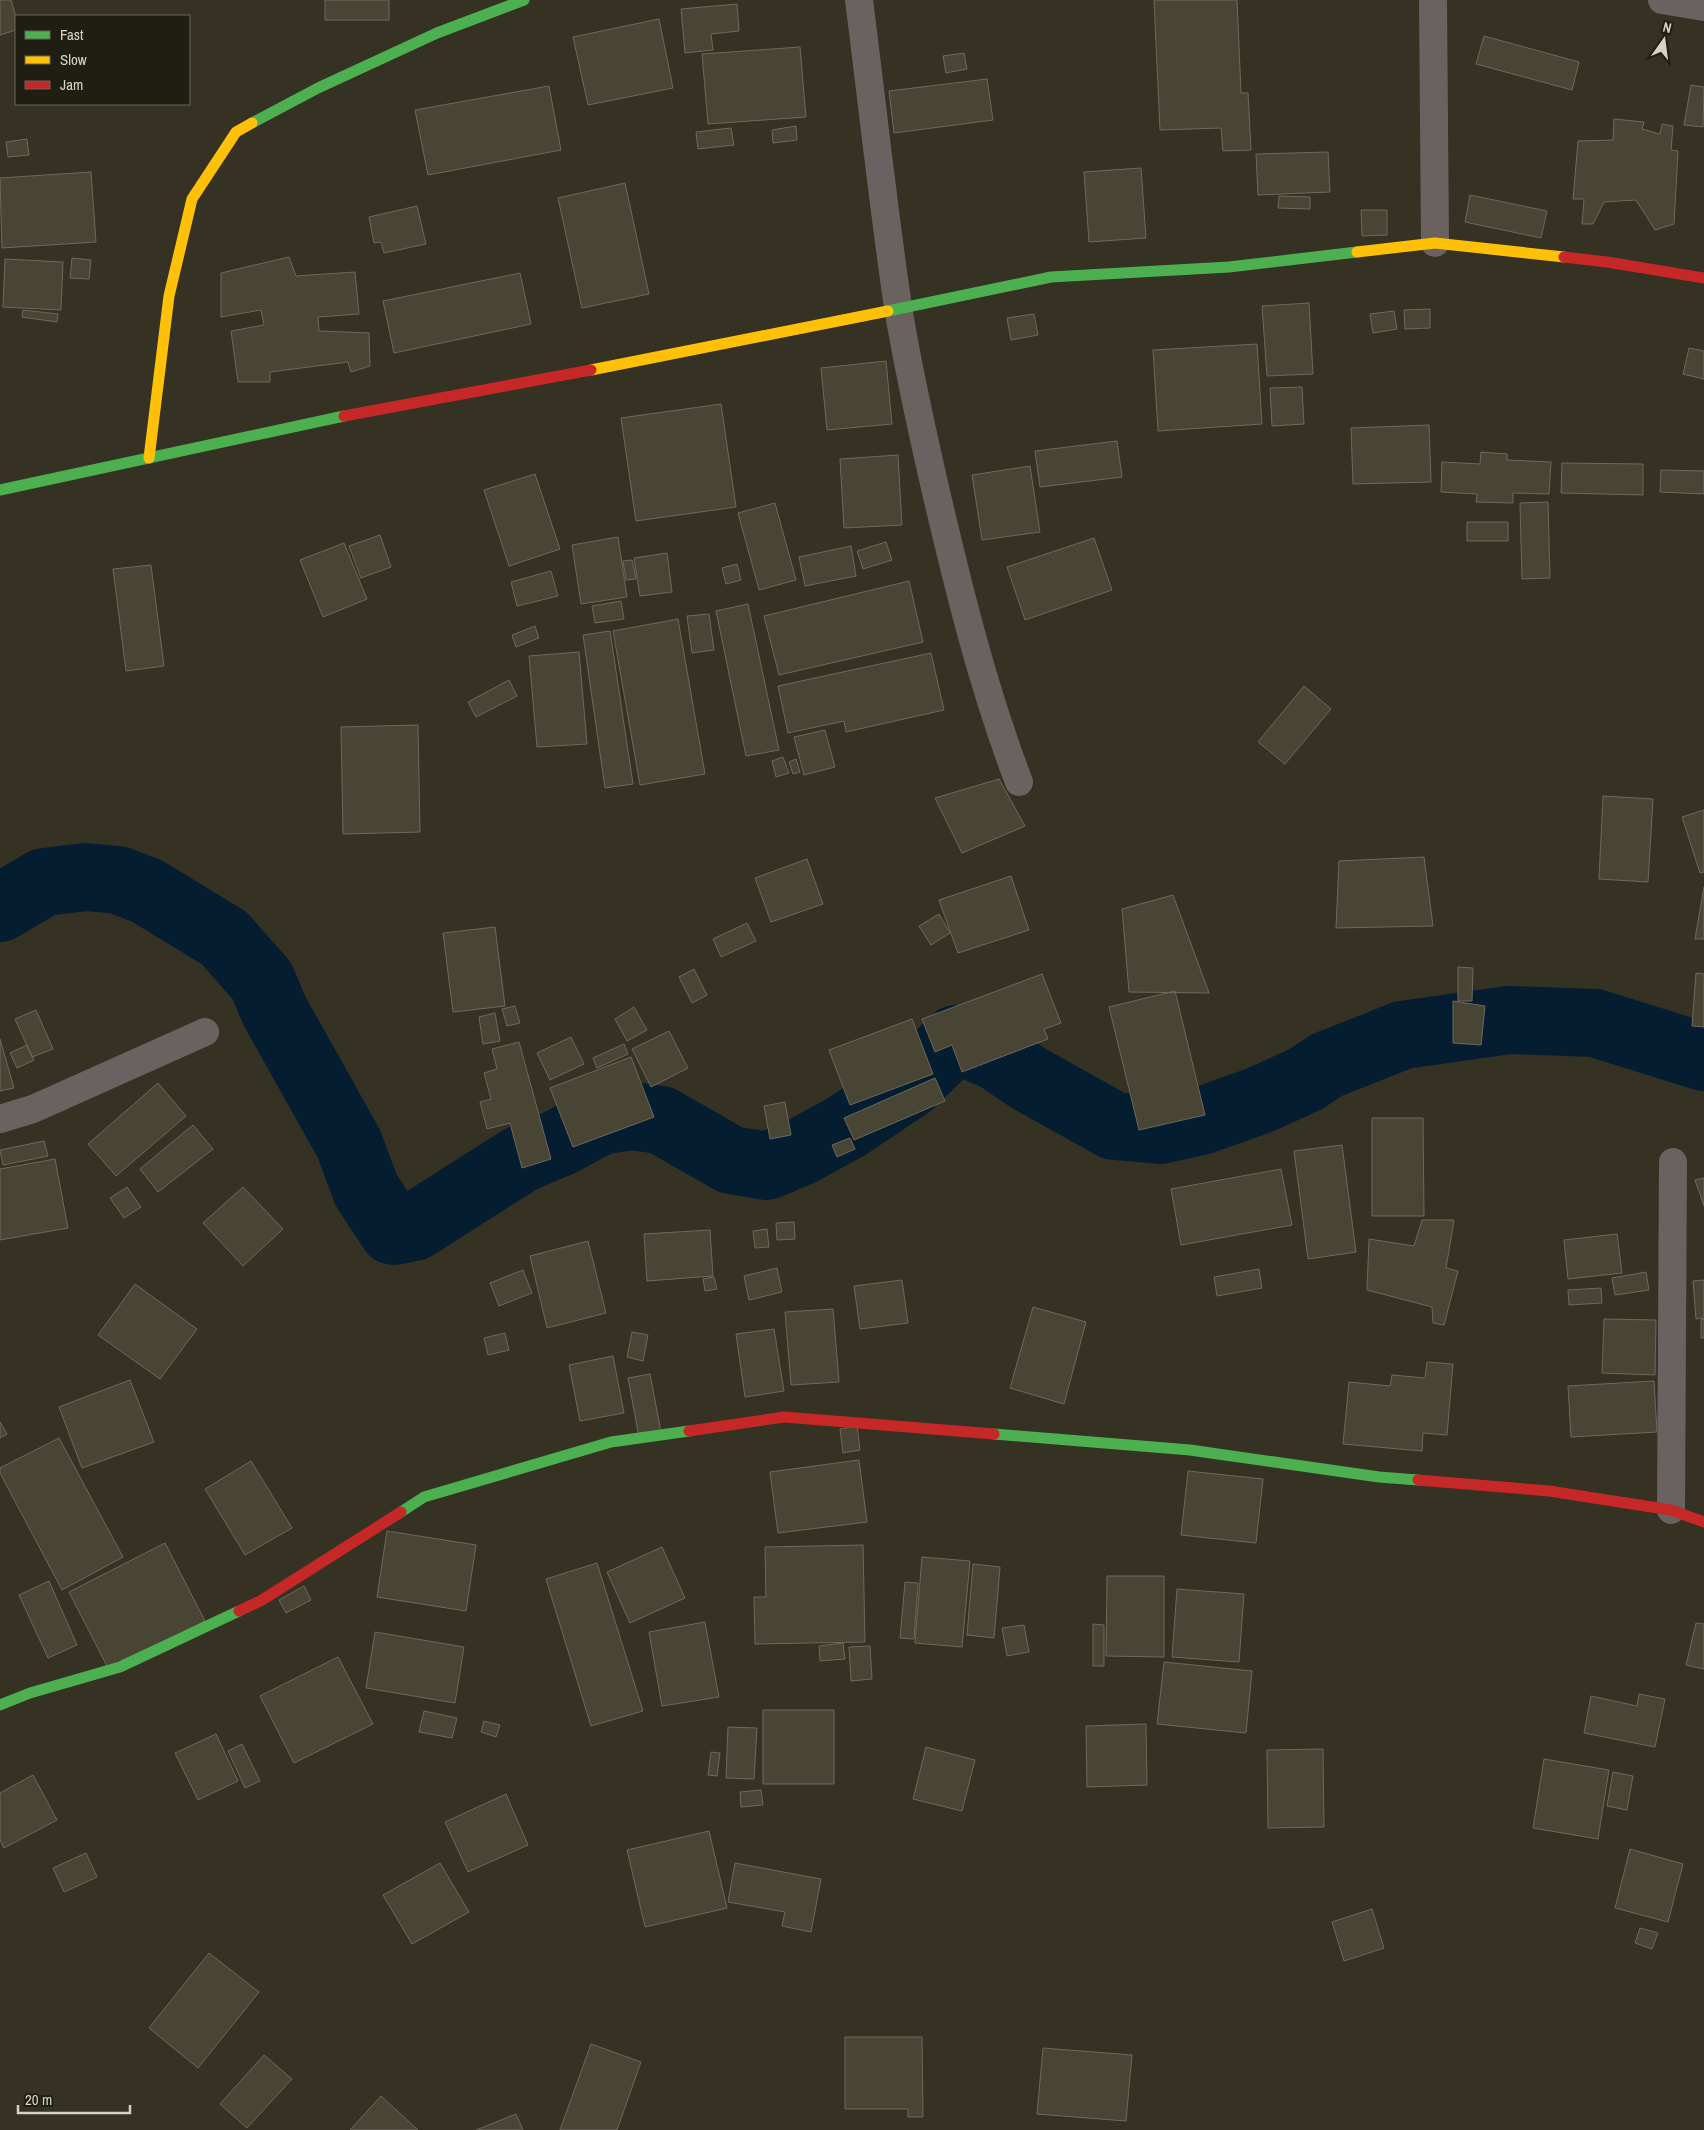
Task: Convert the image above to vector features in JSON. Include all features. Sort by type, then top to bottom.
[{"type":"street","points":[[149,458],[169,296],[192,199],[236,132],[318,88],[437,33],[524,0]]},
{"type":"street","points":[[859,0],[898,308],[918,412],[968,621],[997,722],[1019,782]]},
{"type":"street","points":[[1433,0],[1434,243]]},
{"type":"street","points":[[1662,0],[1704,6]]},
{"type":"street","points":[[0,490],[301,424],[718,346],[1051,277],[1229,267],[1434,243],[1607,262],[1704,278]]},
{"type":"street","points":[[0,1118],[33,1109],[205,1032]]},
{"type":"street","points":[[1671,1510],[1673,1162]]},
{"type":"street","points":[[0,1705],[30,1693],[120,1667],[262,1600],[424,1497],[611,1442],[784,1416],[1190,1450],[1379,1477],[1549,1491],[1671,1510],[1704,1522]]},
{"type":"building","points":[[0,0],[11,0],[15,15],[15,30],[0,35]]},
{"type":"building","points":[[325,0],[389,0],[389,20],[325,20]]},
{"type":"building","points":[[1154,0],[1237,0],[1241,93],[1248,93],[1251,150],[1223,151],[1221,128],[1160,130]]},
{"type":"building","points":[[737,4],[739,31],[711,34],[713,50],[685,53],[681,9]]},
{"type":"building","points":[[659,19],[673,88],[588,105],[573,37]]},
{"type":"building","points":[[1484,36],[1579,62],[1572,90],[1476,64]]},
{"type":"building","points":[[800,47],[806,117],[708,124],[702,54]]},
{"type":"building","points":[[964,53],[967,69],[946,73],[943,56]]},
{"type":"building","points":[[987,79],[993,120],[894,133],[889,91]]},
{"type":"building","points":[[1691,85],[1704,87],[1703,127],[1684,125]]},
{"type":"building","points":[[549,86],[561,150],[428,175],[415,110]]},
{"type":"building","points":[[1614,119],[1644,122],[1642,129],[1660,134],[1662,124],[1673,126],[1671,150],[1678,151],[1674,224],[1655,230],[1636,200],[1604,202],[1593,224],[1582,224],[1584,199],[1573,199],[1578,141],[1613,140]]},
{"type":"building","points":[[796,126],[797,140],[773,143],[772,130]]},
{"type":"building","points":[[731,128],[734,145],[698,149],[696,132]]},
{"type":"building","points":[[27,139],[29,155],[8,157],[6,142]]},
{"type":"building","points":[[1328,152],[1330,192],[1258,195],[1256,154]]},
{"type":"building","points":[[1141,168],[1146,238],[1089,242],[1084,172]]},
{"type":"building","points":[[91,172],[96,242],[2,248],[0,178]]},
{"type":"building","points":[[625,183],[649,294],[582,308],[558,198]]},
{"type":"building","points":[[1470,195],[1547,211],[1541,238],[1465,222]]},
{"type":"building","points":[[1279,196],[1310,197],[1310,209],[1278,208]]},
{"type":"building","points":[[417,206],[426,244],[384,253],[381,242],[374,243],[369,217]]},
{"type":"building","points":[[1361,210],[1387,210],[1387,235],[1362,236]]},
{"type":"building","points":[[289,257],[296,276],[355,272],[359,314],[318,317],[319,331],[369,333],[370,366],[351,372],[348,362],[270,372],[270,382],[238,382],[231,331],[264,325],[261,310],[221,317],[221,273]]},
{"type":"building","points":[[72,258],[91,260],[89,279],[70,278]]},
{"type":"building","points":[[5,259],[63,262],[61,310],[3,307]]},
{"type":"building","points":[[520,273],[531,324],[394,353],[383,301]]},
{"type":"building","points":[[1309,303],[1313,374],[1267,376],[1262,306]]},
{"type":"building","points":[[1430,309],[1430,328],[1405,329],[1404,310]]},
{"type":"building","points":[[23,310],[58,314],[57,322],[22,317]]},
{"type":"building","points":[[1394,311],[1397,329],[1373,333],[1370,314]]},
{"type":"building","points":[[1034,314],[1038,335],[1011,340],[1007,318]]},
{"type":"building","points":[[1257,344],[1262,424],[1158,431],[1153,350]]},
{"type":"building","points":[[1689,348],[1704,351],[1704,379],[1683,374]]},
{"type":"building","points":[[886,361],[892,424],[827,430],[821,368]]},
{"type":"building","points":[[1302,387],[1304,424],[1272,426],[1270,388]]},
{"type":"building","points":[[721,404],[736,507],[636,521],[621,418]]},
{"type":"building","points":[[1429,425],[1431,482],[1353,484],[1351,428]]},
{"type":"building","points":[[1117,441],[1122,477],[1040,487],[1035,451]]},
{"type":"building","points":[[1481,452],[1507,454],[1507,460],[1551,462],[1549,494],[1513,493],[1513,503],[1476,502],[1477,494],[1441,492],[1442,462],[1480,464]]},
{"type":"building","points":[[898,455],[902,525],[844,528],[840,459]]},
{"type":"building","points":[[1562,463],[1643,464],[1643,495],[1561,493]]},
{"type":"building","points":[[1030,466],[1040,532],[982,540],[972,475]]},
{"type":"building","points":[[1661,470],[1704,471],[1704,494],[1660,492]]},
{"type":"building","points":[[535,474],[560,549],[509,566],[484,490]]},
{"type":"building","points":[[1548,502],[1550,578],[1522,579],[1520,503]]},
{"type":"building","points":[[775,503],[796,580],[759,590],[738,513]]},
{"type":"building","points":[[1467,522],[1508,522],[1508,541],[1467,541]]},
{"type":"building","points":[[380,535],[391,567],[361,578],[349,546]]},
{"type":"building","points":[[618,537],[627,597],[581,604],[572,545]]},
{"type":"building","points":[[1094,538],[1112,590],[1025,620],[1007,567]]},
{"type":"building","points":[[886,542],[892,560],[863,569],[857,551]]},
{"type":"building","points":[[344,543],[367,599],[323,617],[300,560]]},
{"type":"building","points":[[851,546],[856,576],[805,586],[799,557]]},
{"type":"building","points":[[667,553],[672,592],[640,596],[634,558]]},
{"type":"building","points":[[632,560],[636,579],[626,580],[623,561]]},
{"type":"building","points":[[737,564],[741,580],[726,584],[722,568]]},
{"type":"building","points":[[151,565],[164,666],[126,671],[113,569]]},
{"type":"building","points":[[551,571],[558,596],[517,606],[511,582]]},
{"type":"building","points":[[909,581],[923,642],[779,675],[764,616]]},
{"type":"building","points":[[621,601],[624,619],[595,623],[592,606]]},
{"type":"building","points":[[748,604],[779,750],[746,756],[716,611]]},
{"type":"building","points":[[709,614],[714,650],[692,653],[687,616]]},
{"type":"building","points":[[678,619],[705,774],[640,785],[613,631]]},
{"type":"building","points":[[535,626],[539,638],[516,647],[512,635]]},
{"type":"building","points":[[610,631],[633,784],[605,788],[583,635]]},
{"type":"building","points":[[579,652],[587,744],[537,747],[529,656]]},
{"type":"building","points":[[931,653],[944,710],[846,732],[844,721],[788,733],[778,686]]},
{"type":"building","points":[[509,680],[517,696],[476,717],[468,702]]},
{"type":"building","points":[[1304,686],[1331,709],[1285,764],[1258,742]]},
{"type":"building","points":[[418,725],[420,832],[343,834],[341,727]]},
{"type":"building","points":[[825,730],[835,767],[804,775],[794,737]]},
{"type":"building","points":[[783,757],[789,773],[776,777],[772,761]]},
{"type":"building","points":[[796,759],[800,772],[793,774],[789,762]]},
{"type":"building","points":[[999,779],[1025,826],[962,853],[935,798]]},
{"type":"building","points":[[1603,796],[1653,799],[1648,882],[1599,879]]},
{"type":"building","points":[[1704,810],[1704,872],[1700,873],[1682,817]]},
{"type":"building","points":[[1424,857],[1433,926],[1336,928],[1339,861]]},
{"type":"building","points":[[807,859],[823,904],[771,922],[755,878]]},
{"type":"building","points":[[1011,876],[1029,930],[958,953],[939,900]]},
{"type":"building","points":[[1704,887],[1704,939],[1695,939]]},
{"type":"building","points":[[1173,895],[1209,993],[1129,992],[1122,909]]},
{"type":"building","points":[[939,914],[950,933],[931,945],[919,926]]},
{"type":"building","points":[[747,923],[756,941],[721,957],[713,939]]},
{"type":"building","points":[[495,927],[505,1006],[453,1012],[443,933]]},
{"type":"building","points":[[1458,967],[1473,968],[1472,1001],[1458,1001]]},
{"type":"building","points":[[694,969],[707,995],[692,1003],[679,977]]},
{"type":"building","points":[[1696,973],[1704,974],[1704,1027],[1692,1026]]},
{"type":"building","points":[[1042,974],[1061,1023],[1044,1029],[1048,1039],[962,1072],[952,1045],[935,1052],[922,1019]]},
{"type":"building","points":[[1175,991],[1205,1115],[1139,1130],[1109,1007]]},
{"type":"building","points":[[1453,1001],[1485,1006],[1481,1045],[1453,1043]]},
{"type":"building","points":[[515,1006],[520,1023],[507,1026],[502,1009]]},
{"type":"building","points":[[634,1007],[647,1030],[627,1041],[615,1019]]},
{"type":"building","points":[[36,1010],[53,1049],[32,1057],[15,1019]]},
{"type":"building","points":[[495,1013],[500,1041],[483,1044],[479,1017]]},
{"type":"building","points":[[912,1019],[933,1074],[850,1105],[829,1050]]},
{"type":"building","points":[[669,1031],[688,1068],[651,1087],[632,1049]]},
{"type":"building","points":[[571,1037],[584,1064],[550,1080],[537,1053]]},
{"type":"building","points":[[0,1039],[14,1088],[0,1091]]},
{"type":"building","points":[[519,1042],[551,1159],[522,1168],[510,1123],[487,1129],[480,1102],[491,1099],[484,1073],[497,1069],[492,1049]]},
{"type":"building","points":[[624,1044],[628,1054],[597,1068],[593,1058]]},
{"type":"building","points":[[27,1045],[34,1060],[17,1068],[10,1053]]},
{"type":"building","points":[[631,1057],[654,1117],[573,1147],[550,1088]]},
{"type":"building","points":[[935,1078],[945,1101],[854,1140],[844,1118]]},
{"type":"building","points":[[158,1083],[186,1116],[116,1176],[88,1144]]},
{"type":"building","points":[[785,1102],[791,1135],[770,1139],[764,1106]]},
{"type":"building","points":[[1372,1118],[1423,1118],[1424,1216],[1372,1216]]},
{"type":"building","points":[[193,1125],[213,1149],[158,1192],[140,1169]]},
{"type":"building","points":[[850,1138],[855,1149],[837,1157],[832,1145]]},
{"type":"building","points":[[44,1141],[48,1156],[3,1165],[0,1150]]},
{"type":"building","points":[[1342,1145],[1356,1252],[1308,1259],[1294,1151]]},
{"type":"building","points":[[55,1159],[68,1228],[0,1240],[0,1169]]},
{"type":"building","points":[[1281,1169],[1292,1225],[1181,1245],[1171,1189]]},
{"type":"building","points":[[1704,1178],[1704,1206],[1695,1180]]},
{"type":"building","points":[[127,1187],[141,1207],[124,1218],[110,1198]]},
{"type":"building","points":[[243,1187],[283,1229],[243,1266],[203,1223]]},
{"type":"building","points":[[1422,1220],[1454,1220],[1446,1268],[1458,1271],[1444,1325],[1433,1323],[1432,1307],[1367,1290],[1369,1239],[1414,1246]]},
{"type":"building","points":[[794,1222],[795,1239],[777,1240],[776,1223]]},
{"type":"building","points":[[767,1229],[769,1247],[755,1248],[753,1231]]},
{"type":"building","points":[[710,1230],[713,1276],[647,1281],[644,1234]]},
{"type":"building","points":[[1617,1234],[1622,1273],[1568,1279],[1564,1240]]},
{"type":"building","points":[[588,1241],[606,1313],[547,1328],[530,1256]]},
{"type":"building","points":[[777,1268],[782,1292],[749,1300],[744,1276]]},
{"type":"building","points":[[1259,1269],[1262,1288],[1217,1296],[1214,1277]]},
{"type":"building","points":[[523,1270],[532,1293],[499,1306],[490,1283]]},
{"type":"building","points":[[1646,1272],[1649,1290],[1615,1295],[1612,1278]]},
{"type":"building","points":[[714,1277],[717,1289],[705,1291],[703,1279]]},
{"type":"building","points":[[902,1280],[908,1323],[860,1329],[854,1286]]},
{"type":"building","points":[[1704,1280],[1704,1318],[1696,1319],[1693,1281]]},
{"type":"building","points":[[135,1284],[197,1329],[160,1379],[98,1335]]},
{"type":"building","points":[[1601,1288],[1602,1303],[1569,1305],[1568,1290]]},
{"type":"building","points":[[1033,1307],[1086,1322],[1064,1404],[1010,1388]]},
{"type":"building","points":[[833,1309],[839,1382],[791,1385],[785,1312]]},
{"type":"building","points":[[1604,1319],[1656,1320],[1655,1375],[1602,1373]]},
{"type":"building","points":[[1704,1319],[1704,1338],[1701,1338],[1701,1320]]},
{"type":"building","points":[[774,1329],[784,1391],[745,1397],[736,1334]]},
{"type":"building","points":[[632,1332],[648,1335],[643,1361],[627,1357]]},
{"type":"building","points":[[505,1333],[509,1350],[488,1355],[484,1338]]},
{"type":"building","points":[[613,1356],[624,1413],[580,1421],[569,1365]]},
{"type":"building","points":[[1427,1362],[1453,1364],[1447,1435],[1423,1433],[1422,1451],[1343,1444],[1349,1382],[1390,1386],[1392,1375],[1425,1378]]},
{"type":"building","points":[[650,1374],[661,1432],[639,1437],[628,1378]]},
{"type":"building","points":[[130,1380],[154,1442],[82,1468],[59,1407]]},
{"type":"building","points":[[1654,1381],[1657,1432],[1571,1437],[1568,1386]]},
{"type":"building","points":[[0,1422],[7,1434],[0,1438]]},
{"type":"building","points":[[857,1426],[860,1450],[843,1453],[840,1429]]},
{"type":"building","points":[[59,1438],[123,1557],[62,1590],[0,1473],[0,1468]]},
{"type":"building","points":[[859,1460],[867,1522],[778,1533],[770,1472]]},
{"type":"building","points":[[251,1461],[292,1528],[245,1555],[205,1489]]},
{"type":"building","points":[[1188,1471],[1263,1479],[1256,1543],[1181,1535]]},
{"type":"building","points":[[387,1531],[476,1545],[466,1611],[377,1597]]},
{"type":"building","points":[[165,1543],[205,1621],[109,1670],[69,1592]]},
{"type":"building","points":[[863,1545],[865,1642],[755,1644],[754,1597],[766,1597],[765,1547]]},
{"type":"building","points":[[662,1547],[685,1598],[630,1623],[607,1572]]},
{"type":"building","points":[[922,1557],[970,1561],[962,1647],[915,1643]]},
{"type":"building","points":[[597,1563],[643,1711],[591,1726],[546,1579]]},
{"type":"building","points":[[973,1564],[1000,1567],[994,1638],[967,1635]]},
{"type":"building","points":[[1107,1576],[1164,1576],[1164,1657],[1106,1656]]},
{"type":"building","points":[[49,1581],[77,1645],[48,1658],[19,1595]]},
{"type":"building","points":[[905,1582],[918,1583],[914,1639],[900,1638]]},
{"type":"building","points":[[304,1586],[311,1600],[286,1613],[279,1600]]},
{"type":"building","points":[[1177,1589],[1244,1594],[1239,1662],[1172,1657]]},
{"type":"building","points":[[705,1622],[719,1697],[662,1706],[649,1632]]},
{"type":"building","points":[[1696,1623],[1704,1624],[1704,1669],[1686,1665]]},
{"type":"building","points":[[1093,1624],[1104,1625],[1104,1666],[1093,1666]]},
{"type":"building","points":[[1024,1625],[1029,1652],[1007,1656],[1002,1628]]},
{"type":"building","points":[[375,1632],[464,1647],[455,1703],[366,1688]]},
{"type":"building","points":[[843,1643],[845,1659],[820,1661],[819,1646]]},
{"type":"building","points":[[870,1646],[872,1679],[851,1681],[849,1647]]},
{"type":"building","points":[[338,1657],[373,1724],[294,1763],[260,1696]]},
{"type":"building","points":[[1164,1662],[1252,1671],[1246,1733],[1157,1724]]},
{"type":"building","points":[[1639,1694],[1665,1699],[1655,1747],[1584,1733],[1591,1696],[1637,1706]]},
{"type":"building","points":[[763,1710],[834,1710],[834,1784],[763,1784]]},
{"type":"building","points":[[424,1711],[457,1718],[452,1738],[419,1732]]},
{"type":"building","points":[[484,1721],[500,1725],[496,1737],[481,1732]]},
{"type":"building","points":[[1146,1724],[1147,1785],[1087,1787],[1086,1726]]},
{"type":"building","points":[[728,1727],[757,1728],[754,1779],[726,1778]]},
{"type":"building","points":[[216,1734],[238,1781],[198,1800],[175,1753]]},
{"type":"building","points":[[242,1744],[260,1781],[245,1788],[228,1751]]},
{"type":"building","points":[[926,1747],[975,1760],[962,1811],[913,1799]]},
{"type":"building","points":[[1323,1749],[1324,1827],[1268,1828],[1267,1750]]},
{"type":"building","points":[[711,1752],[720,1753],[717,1776],[708,1775]]},
{"type":"building","points":[[1544,1759],[1609,1770],[1598,1839],[1533,1828]]},
{"type":"building","points":[[1613,1772],[1633,1776],[1627,1810],[1607,1806]]},
{"type":"building","points":[[33,1775],[57,1820],[4,1848],[0,1840],[0,1793]]},
{"type":"building","points":[[761,1790],[763,1805],[741,1807],[740,1792]]},
{"type":"building","points":[[506,1794],[528,1845],[468,1872],[445,1822]]},
{"type":"building","points":[[709,1831],[727,1908],[645,1927],[627,1850]]},
{"type":"building","points":[[1630,1849],[1683,1864],[1668,1922],[1615,1908]]},
{"type":"building","points":[[86,1853],[97,1877],[64,1892],[53,1868]]},
{"type":"building","points":[[440,1863],[469,1912],[412,1944],[383,1895]]},
{"type":"building","points":[[735,1863],[821,1879],[811,1932],[782,1926],[785,1912],[728,1902]]},
{"type":"building","points":[[1372,1909],[1384,1948],[1344,1961],[1332,1922]]},
{"type":"building","points":[[1640,1928],[1658,1933],[1652,1949],[1635,1943]]},
{"type":"building","points":[[209,1953],[259,1992],[198,2068],[149,2028]]},
{"type":"building","points":[[845,2037],[922,2037],[923,2117],[908,2117],[908,2109],[845,2109]]},
{"type":"building","points":[[591,2044],[641,2062],[617,2130],[560,2130]]},
{"type":"building","points":[[1043,2048],[1132,2055],[1126,2121],[1037,2114]]},
{"type":"building","points":[[264,2055],[292,2079],[247,2128],[220,2104]]},
{"type":"building","points":[[381,2096],[418,2130],[350,2130]]},
{"type":"building","points":[[516,2114],[523,2130],[476,2130]]},
{"type":"waterway","points":[[0,908],[44,882],[86,877],[118,880],[147,891],[224,938],[262,981],[274,1010],[349,1144],[366,1190],[393,1231],[414,1227],[521,1159],[559,1143],[600,1121],[632,1116],[661,1120],[731,1160],[767,1166],[800,1152],[846,1127],[910,1084],[956,1039],[999,1058],[1028,1078],[1114,1126],[1160,1130],[1201,1121],[1260,1100],[1306,1079],[1327,1065],[1403,1035],[1509,1020],[1595,1023],[1704,1057]]},
{"type":"traffic: fast","points":[[252,123],[318,88],[437,33],[524,0]]},
{"type":"traffic: fast","points":[[888,311],[1051,277],[1229,267],[1357,252]]},
{"type":"traffic: fast","points":[[0,490],[344,416]]},
{"type":"traffic: fast","points":[[401,1512],[424,1497],[611,1442],[689,1431]]},
{"type":"traffic: fast","points":[[994,1434],[1190,1450],[1379,1477],[1418,1480]]},
{"type":"traffic: fast","points":[[0,1705],[30,1693],[120,1667],[239,1611]]},
{"type":"traffic: slow","points":[[149,458],[169,296],[192,199],[236,132],[252,123]]},
{"type":"traffic: slow","points":[[1357,252],[1435,243],[1564,257]]},
{"type":"traffic: slow","points":[[591,370],[888,311]]},
{"type":"traffic: jam","points":[[1564,257],[1704,278]]},
{"type":"traffic: jam","points":[[344,416],[591,370]]},
{"type":"traffic: jam","points":[[689,1431],[784,1417],[994,1434]]},
{"type":"traffic: jam","points":[[1418,1480],[1549,1491],[1671,1510],[1704,1522]]},
{"type":"traffic: jam","points":[[239,1611],[262,1600],[401,1512]]}]
